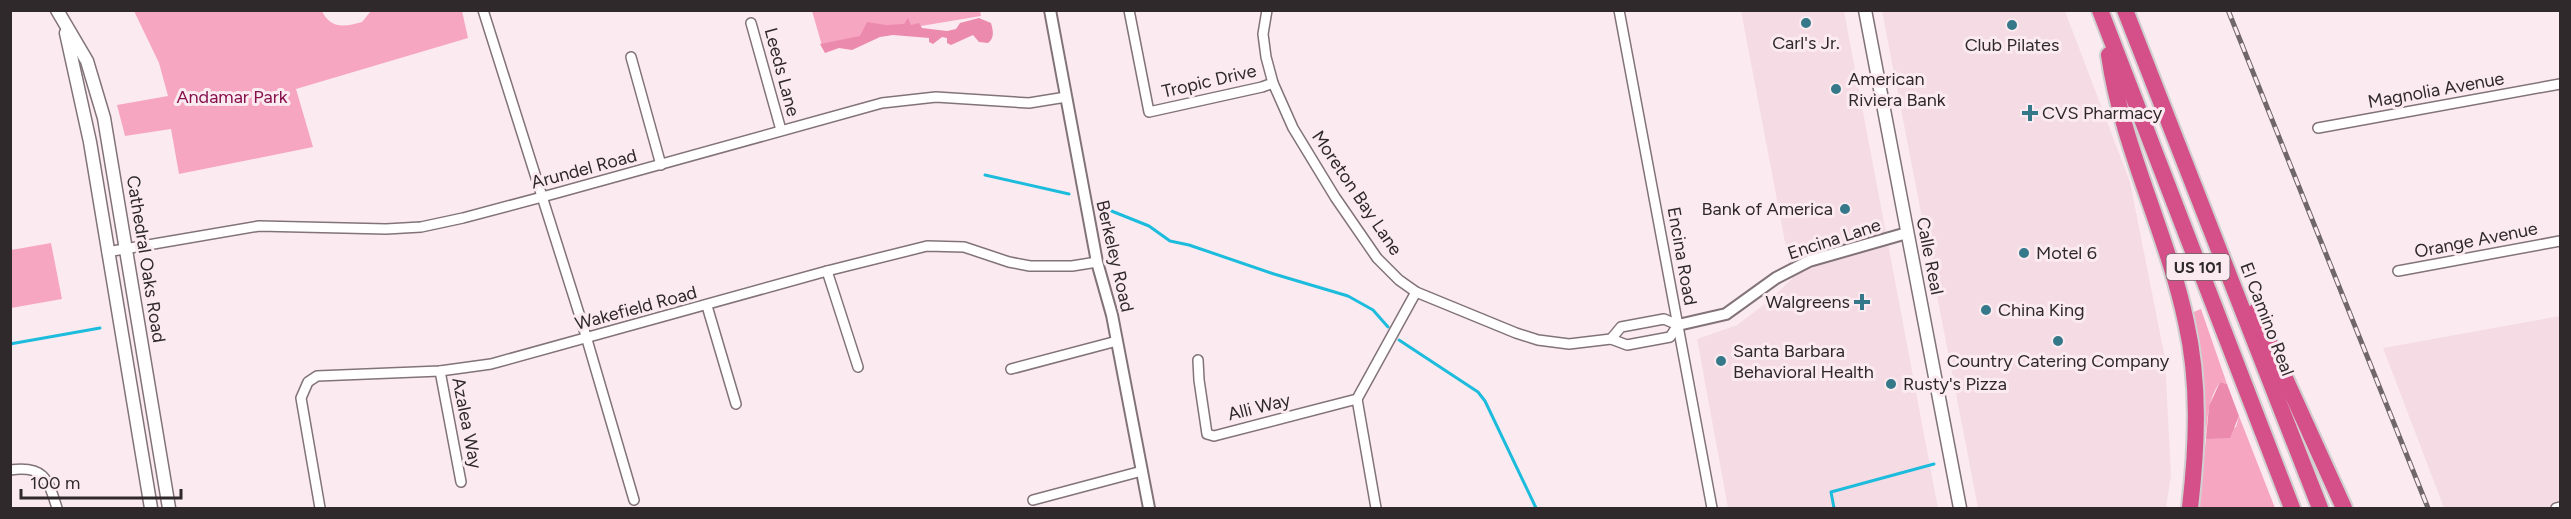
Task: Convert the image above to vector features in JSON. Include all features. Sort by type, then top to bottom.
[{"type":"highway","name":"El Camino Real","points":[[2125,10],[2320,508]]},
{"type":"highway","points":[[2102,17],[2115,87],[2187,322],[2195,381],[2190,508]]},
{"type":"highway","name":"US 101","points":[[2102,17],[2292,508]]},
{"type":"highway","points":[[2215,238],[2234,265],[2344,508]]},
{"type":"highway","points":[[2184,508],[2194,443]]},
{"type":"main road","name":"Cathedral Oaks Road","points":[[57,10],[87,61],[98,95],[169,508]]},
{"type":"main road","name":"Calle Real","points":[[1864,10],[1960,508]]},
{"type":"main road","name":"Cathedral Oaks Road","points":[[63,23],[90,142],[151,508]]},
{"type":"street","points":[[483,10],[543,197],[634,500]]},
{"type":"street","name":"Berkeley Road","points":[[1050,10],[1097,262],[1117,341],[1149,508]]},
{"type":"street","name":"Tropic Drive","points":[[1129,10],[1149,112],[1273,83]]},
{"type":"street","name":"Moreton Bay Lane","points":[[1267,10],[1263,34],[1266,57],[1273,83],[1293,128],[1377,258],[1399,280],[1416,292],[1538,340],[1569,344],[1611,339],[1627,345],[1670,337],[1678,325],[1664,319],[1621,327],[1611,339]]},
{"type":"street","name":"Encina Road","points":[[1619,10],[1712,508]]},
{"type":"street","name":"Leeds Lane","points":[[751,23],[781,130]]},
{"type":"street","points":[[631,57],[661,165]]},
{"type":"street","name":"Magnolia Avenue","points":[[2318,128],[2560,84]]},
{"type":"street","name":"Arundel Road","points":[[107,252],[200,234],[259,226],[386,229],[421,227],[543,197],[882,103],[936,96],[1021,103],[1066,97]]},
{"type":"street","name":"Encina Lane","points":[[1678,325],[1726,314],[1776,278],[1809,261],[1907,233]]},
{"type":"street","name":"Orange Avenue","points":[[2398,271],[2560,241]]},
{"type":"street","name":"Wakefield Road","points":[[320,508],[302,398],[308,382],[317,376],[440,371],[491,364],[909,249],[945,246],[964,248],[1030,266],[1072,266],[1097,262]]},
{"type":"street","points":[[827,271],[858,367]]},
{"type":"street","points":[[1376,508],[1357,399],[1416,292]]},
{"type":"street","points":[[707,306],[736,404]]},
{"type":"street","points":[[1011,369],[1117,341]]},
{"type":"street","name":"Alli Way","points":[[1198,360],[1207,434],[1214,436],[1357,399]]},
{"type":"street","name":"Azalea Way","points":[[440,371],[461,482]]},
{"type":"street","points":[[10,470],[36,470],[44,477],[57,508]]},
{"type":"street","points":[[1033,500],[1142,471]]},
{"type":"street","points":[[2556,508],[2560,507]]},
{"type":"shaded area","points":[[1741,11],[1844,11],[1938,508],[1728,508],[1697,339],[1737,325],[1792,279]]},
{"type":"shaded area","points":[[1882,11],[2065,11],[2130,182],[2165,358],[2171,475],[2166,508],[1978,508]]},
{"type":"shaded area","points":[[908,18],[911,25],[919,23],[922,28],[947,31],[956,29],[960,23],[979,18],[991,23],[993,36],[988,43],[979,42],[973,35],[951,45],[947,43],[947,38],[942,37],[933,44],[929,42],[929,38],[893,35],[880,37],[852,50],[839,48],[825,53],[820,44],[860,36],[867,22],[886,25],[904,24]]},
{"type":"shaded area","points":[[2560,316],[2560,508],[2444,508],[2383,348]]},
{"type":"shaded area","points":[[2220,382],[2227,384],[2239,416],[2230,438],[2206,439],[2209,406]]},
{"type":"green space","points":[[980,10],[981,16],[921,26],[823,49],[812,11]]},
{"type":"green space","name":"Andamar Park","points":[[134,11],[322,11],[325,17],[334,24],[350,25],[362,22],[371,11],[462,11],[468,38],[296,89],[313,147],[179,174],[171,129],[125,136],[117,105],[168,96],[159,63]]},
{"type":"green space","points":[[51,243],[62,299],[11,308],[11,250]]},
{"type":"green space","points":[[2201,309],[2227,384],[2220,382],[2213,395],[2206,439],[2203,382],[2191,313]]},
{"type":"green space","points":[[2239,416],[2275,508],[2198,508],[2206,439],[2236,427]]},
{"type":"waterway","points":[[985,175],[1069,194]]},
{"type":"waterway","points":[[1104,208],[1149,226],[1170,241],[1348,296],[1373,310],[1388,327]]},
{"type":"waterway","points":[[10,344],[100,328]]},
{"type":"waterway","points":[[1399,340],[1478,392],[1485,401],[1536,508]]},
{"type":"waterway","points":[[1834,508],[1831,492],[1934,464]]},
{"type":"railway","points":[[2228,10],[2428,508]]},
{"type":"place","name":"Carl's Jr.","points":[[1806,23]]},
{"type":"place","name":"Club Pilates","points":[[2012,25]]},
{"type":"place","name":"American Riviera Bank","points":[[1836,89]]},
{"type":"place","name":"CVS Pharmacy","points":[[2030,113]]},
{"type":"place","name":"Bank of America","points":[[1845,209]]},
{"type":"place","name":"Motel 6","points":[[2024,253]]},
{"type":"place","name":"Walgreens","points":[[1862,302]]},
{"type":"place","name":"China King","points":[[1986,310]]},
{"type":"place","name":"Country Catering Company","points":[[2058,341]]},
{"type":"place","name":"Santa Barbara Behavioral Health","points":[[1721,361]]},
{"type":"place","name":"Rusty's Pizza","points":[[1891,384]]}]
